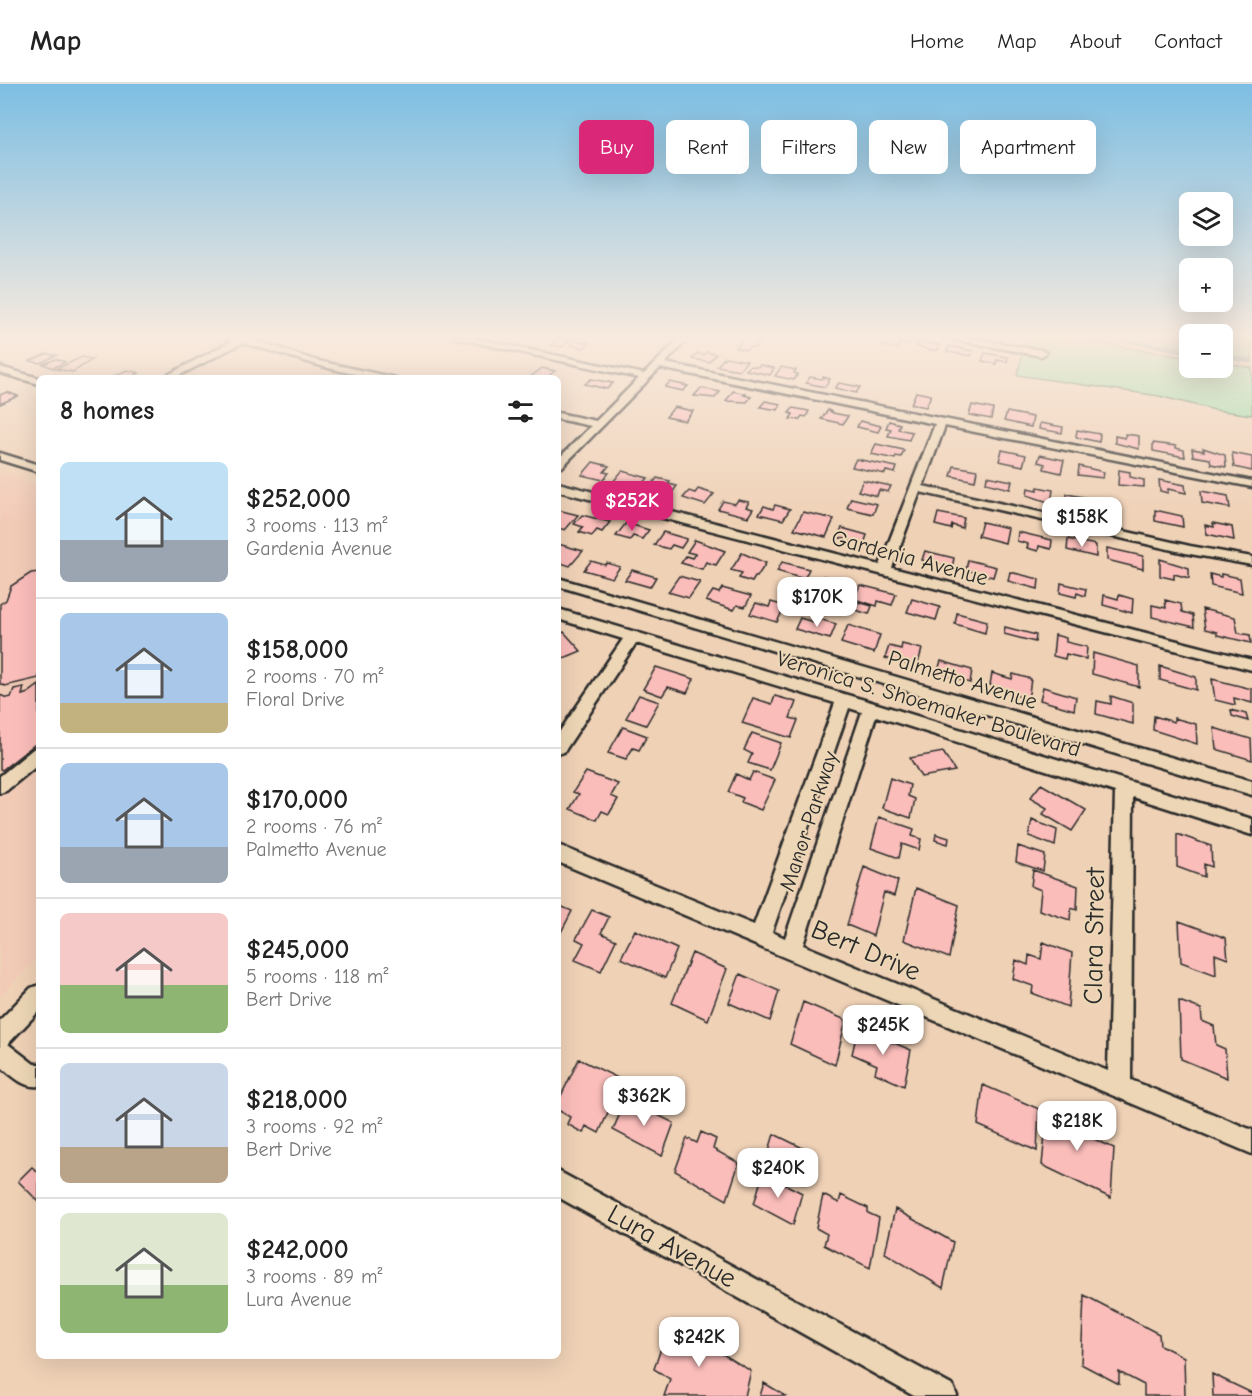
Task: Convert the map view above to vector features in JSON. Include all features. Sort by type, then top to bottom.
[{"type":"street","points":[[561,462],[625,398]]},
{"type":"street","points":[[823,398],[1252,484]]},
{"type":"street","points":[[561,417],[598,425]]},
{"type":"street","points":[[884,572],[941,422]]},
{"type":"street","points":[[0,456],[36,468]]},
{"type":"street","name":"Gardenia Avenue","points":[[561,488],[1252,665]]},
{"type":"street","points":[[916,488],[1190,550],[1252,561]]},
{"type":"street","name":"Palmetto Avenue","points":[[561,583],[1252,788]]},
{"type":"street","name":"Veronica S. Shoemaker Boulevard","points":[[561,615],[871,708],[1252,827]]},
{"type":"street","points":[[561,743],[632,637]]},
{"type":"street","name":"Manor Parkway","points":[[760,937],[844,700]]},
{"type":"street","name":"Manor Parkway","points":[[791,950],[871,708]]},
{"type":"street","points":[[0,786],[36,756]]},
{"type":"street","name":"Clara Street","points":[[1119,1086],[1124,786]]},
{"type":"street","name":"Bert Drive","points":[[561,854],[1252,1142]]},
{"type":"street","points":[[0,1036],[36,1004]]},
{"type":"street","points":[[0,1052],[31,1076],[36,1076]]},
{"type":"street","name":"Lura Avenue","points":[[561,1186],[943,1396]]},
{"type":"shaded area","points":[[4,473],[36,484],[36,960],[0,996],[0,475]]},
{"type":"green space","points":[[1168,398],[1252,398],[1252,415],[1215,410]]},
{"type":"building","points":[[0,398],[13,398],[0,404]]},
{"type":"building","points":[[728,398],[750,398],[747,402],[726,401]]},
{"type":"building","points":[[913,398],[930,398],[926,407],[911,404]]},
{"type":"building","points":[[765,401],[781,404],[778,410],[760,407]]},
{"type":"building","points":[[972,405],[993,409],[991,419],[969,415]]},
{"type":"building","points":[[674,407],[693,411],[685,421],[666,417]]},
{"type":"building","points":[[793,408],[809,411],[806,417],[802,416],[799,420],[790,419],[793,414],[789,413]]},
{"type":"building","points":[[828,410],[848,416],[843,424],[821,419]]},
{"type":"building","points":[[1007,412],[1033,417],[1031,427],[1004,421]]},
{"type":"building","points":[[860,421],[881,426],[878,432],[857,427]]},
{"type":"building","points":[[889,421],[900,424],[898,429],[912,432],[909,440],[888,436],[891,429],[886,428]]},
{"type":"building","points":[[1040,423],[1063,427],[1062,433],[1039,429]]},
{"type":"building","points":[[1077,430],[1100,434],[1099,442],[1076,437]]},
{"type":"building","points":[[1125,434],[1139,436],[1139,449],[1115,443],[1115,436],[1125,438]]},
{"type":"building","points":[[1153,443],[1176,446],[1184,450],[1185,457],[1153,451]]},
{"type":"building","points":[[876,444],[904,450],[901,457],[896,456],[895,459],[871,454]]},
{"type":"building","points":[[1203,448],[1225,455],[1226,467],[1211,464],[1210,459],[1193,456],[1192,449],[1204,451]]},
{"type":"building","points":[[1002,450],[1026,455],[1023,466],[999,461]]},
{"type":"building","points":[[1232,453],[1252,457],[1252,471],[1234,467]]},
{"type":"building","points":[[1040,455],[1064,460],[1061,473],[1044,469],[1045,464],[1038,462]]},
{"type":"building","points":[[856,459],[897,467],[895,473],[886,471],[885,474],[852,467]]},
{"type":"building","points":[[593,462],[609,466],[604,472],[609,473],[603,480],[582,475]]},
{"type":"building","points":[[954,466],[977,470],[975,481],[951,476]]},
{"type":"building","points":[[1079,466],[1104,472],[1103,478],[1078,475]]},
{"type":"building","points":[[1119,470],[1130,472],[1130,477],[1144,480],[1144,487],[1118,485]]},
{"type":"building","points":[[622,471],[648,478],[643,484],[638,483],[633,489],[612,483]]},
{"type":"building","points":[[987,476],[1012,481],[1010,489],[986,483]]},
{"type":"building","points":[[657,478],[670,481],[668,484],[677,486],[668,498],[646,492]]},
{"type":"building","points":[[863,480],[891,486],[888,492],[879,490],[877,496],[858,491]]},
{"type":"building","points":[[1159,480],[1185,485],[1186,493],[1168,489],[1168,493],[1160,491]]},
{"type":"building","points":[[1038,487],[1053,490],[1051,503],[1027,495],[1028,488],[1037,490]]},
{"type":"building","points":[[698,489],[714,494],[705,505],[683,498],[689,491],[695,493]]},
{"type":"building","points":[[1201,491],[1228,496],[1230,508],[1202,503]]},
{"type":"building","points":[[1067,494],[1094,499],[1093,507],[1067,502]]},
{"type":"building","points":[[851,498],[877,504],[873,514],[847,508]]},
{"type":"building","points":[[738,500],[749,502],[746,507],[753,509],[748,517],[718,509],[723,501],[735,504]]},
{"type":"building","points":[[775,505],[790,509],[783,520],[759,514],[764,506],[773,509]]},
{"type":"building","points":[[1155,510],[1182,516],[1183,527],[1155,521]]},
{"type":"building","points":[[561,511],[578,515],[565,530],[561,529]]},
{"type":"building","points":[[803,512],[834,519],[826,537],[794,529]]},
{"type":"building","points":[[938,513],[964,518],[962,528],[952,525],[951,529],[935,525]]},
{"type":"building","points":[[582,515],[610,522],[602,532],[597,530],[592,536],[579,532],[583,527],[574,524]]},
{"type":"building","points":[[982,522],[1008,528],[1005,543],[978,536]]},
{"type":"building","points":[[626,523],[649,530],[642,539],[633,536],[630,540],[616,536]]},
{"type":"building","points":[[1213,523],[1232,527],[1234,540],[1207,534],[1205,525],[1214,527]]},
{"type":"building","points":[[842,528],[867,535],[864,544],[837,537]]},
{"type":"building","points":[[663,532],[687,539],[681,548],[672,545],[669,549],[654,545]]},
{"type":"building","points":[[1018,532],[1052,540],[1051,549],[1039,546],[1038,551],[1027,548],[1028,544],[1017,541]]},
{"type":"building","points":[[1068,539],[1096,545],[1096,557],[1067,550]]},
{"type":"building","points":[[695,540],[725,551],[716,565],[706,562],[702,569],[681,563],[686,556],[692,558],[695,554],[687,552]]},
{"type":"building","points":[[561,545],[583,551],[570,566],[561,563]]},
{"type":"building","points":[[1107,548],[1143,556],[1143,569],[1107,560]]},
{"type":"building","points":[[925,551],[954,558],[952,568],[922,560]]},
{"type":"building","points":[[742,553],[766,563],[752,582],[739,578],[742,573],[731,570]]},
{"type":"building","points":[[1160,559],[1189,568],[1189,578],[1174,574],[1174,579],[1160,576]]},
{"type":"building","points":[[968,560],[996,567],[993,577],[966,570]]},
{"type":"building","points":[[591,561],[620,567],[612,578],[584,570]]},
{"type":"building","points":[[782,562],[809,569],[804,579],[777,571]]},
{"type":"building","points":[[632,570],[656,577],[650,587],[625,580]]},
{"type":"building","points":[[36,572],[36,679],[5,686],[0,684],[0,604],[6,600],[11,586],[31,573]]},
{"type":"building","points":[[1010,572],[1039,579],[1038,589],[1008,581]]},
{"type":"building","points":[[1210,574],[1240,578],[1242,593],[1211,586]]},
{"type":"building","points":[[679,576],[700,582],[689,598],[668,592]]},
{"type":"building","points":[[823,576],[850,583],[844,598],[828,594],[827,598],[815,595]]},
{"type":"building","points":[[1061,583],[1086,589],[1085,596],[1077,593],[1076,597],[1060,593]]},
{"type":"building","points":[[860,585],[896,594],[892,605],[878,601],[877,606],[854,599]]},
{"type":"building","points":[[722,588],[751,596],[745,607],[737,605],[734,610],[706,601],[713,591],[719,593]]},
{"type":"building","points":[[1104,595],[1118,599],[1119,595],[1133,599],[1132,613],[1103,605]]},
{"type":"building","points":[[912,599],[940,607],[936,620],[907,612]]},
{"type":"building","points":[[1165,600],[1181,604],[1182,612],[1193,615],[1194,627],[1152,617],[1152,605],[1166,608]]},
{"type":"building","points":[[771,602],[785,606],[777,622],[750,614],[756,603],[769,607]]},
{"type":"building","points":[[858,602],[872,606],[869,614],[855,610]]},
{"type":"building","points":[[1202,609],[1235,617],[1238,633],[1250,635],[1251,643],[1217,635],[1217,632],[1205,629]]},
{"type":"building","points":[[957,613],[987,621],[985,633],[955,624]]},
{"type":"building","points":[[800,618],[817,623],[819,619],[836,624],[830,639],[795,629]]},
{"type":"building","points":[[848,625],[880,635],[874,653],[841,643]]},
{"type":"building","points":[[1005,627],[1036,635],[1035,642],[1004,634]]},
{"type":"building","points":[[564,632],[581,651],[564,658],[561,654],[561,634]]},
{"type":"building","points":[[1055,635],[1066,638],[1066,642],[1087,647],[1086,659],[1066,654],[1065,659],[1053,656]]},
{"type":"building","points":[[902,644],[922,649],[917,667],[885,658],[889,646],[901,649]]},
{"type":"building","points":[[1093,653],[1139,666],[1139,687],[1092,674]]},
{"type":"building","points":[[941,661],[972,670],[970,683],[937,673]]},
{"type":"building","points":[[1160,666],[1196,677],[1196,690],[1160,680]]},
{"type":"building","points":[[656,667],[694,679],[687,693],[668,687],[662,696],[643,689]]},
{"type":"building","points":[[992,673],[1012,679],[1013,674],[1031,679],[1028,700],[990,685]]},
{"type":"building","points":[[1212,679],[1252,689],[1252,703],[1234,698],[1235,705],[1215,700]]},
{"type":"building","points":[[24,687],[22,695],[36,687],[36,743],[2,770],[0,769],[0,695],[11,697],[14,689]]},
{"type":"building","points":[[1043,687],[1076,697],[1074,710],[1040,700]]},
{"type":"building","points":[[639,695],[659,702],[646,725],[626,718]]},
{"type":"building","points":[[775,696],[796,702],[790,718],[798,720],[791,738],[742,723],[753,698],[772,704]]},
{"type":"building","points":[[1111,696],[1133,703],[1133,724],[1096,714],[1097,701],[1111,704]]},
{"type":"building","points":[[1231,710],[1246,714],[1248,721],[1232,716]]},
{"type":"building","points":[[1154,716],[1174,722],[1174,718],[1196,724],[1197,744],[1153,730]]},
{"type":"building","points":[[623,727],[647,736],[639,750],[633,748],[626,759],[608,753]]},
{"type":"building","points":[[1214,728],[1251,739],[1252,760],[1216,749]]},
{"type":"building","points":[[752,733],[781,743],[770,770],[748,763],[752,754],[744,750]]},
{"type":"building","points":[[943,752],[955,771],[921,777],[910,758]]},
{"type":"building","points":[[586,772],[618,784],[611,796],[618,799],[609,814],[602,811],[597,820],[570,809],[579,794],[573,792]]},
{"type":"building","points":[[753,772],[775,780],[761,810],[741,802],[743,798],[728,792],[736,774],[749,780]]},
{"type":"building","points":[[890,778],[910,785],[908,796],[915,799],[911,818],[882,808]]},
{"type":"building","points":[[1041,784],[1086,810],[1072,831],[1043,814],[1047,808],[1030,798]]},
{"type":"building","points":[[879,817],[914,829],[912,836],[921,839],[919,850],[902,844],[899,858],[871,848]]},
{"type":"building","points":[[1032,820],[1057,830],[1055,846],[1029,836]]},
{"type":"building","points":[[936,834],[949,838],[948,844],[935,840]]},
{"type":"building","points":[[1177,834],[1211,846],[1212,867],[1204,864],[1204,877],[1177,867]]},
{"type":"building","points":[[1018,846],[1045,855],[1043,871],[1016,862]]},
{"type":"building","points":[[864,867],[898,881],[894,896],[884,892],[873,936],[847,925]]},
{"type":"building","points":[[1033,870],[1078,886],[1077,910],[1071,908],[1070,920],[1039,910],[1041,890],[1031,886]]},
{"type":"building","points":[[916,888],[959,905],[949,958],[904,940]]},
{"type":"building","points":[[561,906],[572,911],[561,932]]},
{"type":"building","points":[[592,910],[609,917],[601,933],[616,940],[601,971],[575,960],[584,943],[576,939]]},
{"type":"building","points":[[1179,921],[1226,938],[1228,959],[1215,954],[1216,975],[1181,962]]},
{"type":"building","points":[[635,930],[677,949],[665,978],[621,958]]},
{"type":"building","points":[[1043,942],[1072,953],[1068,1007],[1032,993],[1033,986],[1013,979],[1016,960],[1028,965],[1029,955],[1041,959]]},
{"type":"building","points":[[692,953],[727,969],[708,1020],[672,1003]]},
{"type":"building","points":[[740,974],[779,991],[770,1021],[729,1003]]},
{"type":"building","points":[[1179,1001],[1201,1009],[1202,1021],[1214,1026],[1216,1045],[1225,1049],[1227,1078],[1181,1059]]},
{"type":"building","points":[[803,1002],[846,1020],[835,1065],[790,1044]]},
{"type":"building","points":[[858,1028],[911,1050],[904,1086],[875,1073],[877,1065],[852,1054]]},
{"type":"building","points":[[579,1059],[622,1080],[599,1133],[586,1126],[583,1133],[567,1124],[570,1117],[561,1112],[561,1096]]},
{"type":"building","points":[[983,1085],[1039,1109],[1037,1151],[978,1125]]},
{"type":"building","points":[[626,1099],[674,1123],[662,1156],[613,1130]]},
{"type":"building","points":[[1048,1103],[1084,1120],[1083,1134],[1114,1148],[1111,1198],[1042,1165]]},
{"type":"building","points":[[701,1132],[716,1139],[713,1149],[739,1163],[727,1200],[675,1171],[687,1138],[697,1143]]},
{"type":"building","points":[[774,1134],[813,1153],[805,1184],[765,1164]]},
{"type":"building","points":[[32,1167],[36,1170],[36,1199],[18,1181]]},
{"type":"building","points":[[763,1173],[802,1193],[793,1225],[754,1204]]},
{"type":"building","points":[[823,1195],[839,1203],[841,1195],[868,1208],[868,1213],[879,1218],[870,1268],[824,1245],[827,1234],[816,1228]]},
{"type":"building","points":[[895,1209],[953,1242],[943,1288],[885,1253]]},
{"type":"building","points":[[1084,1295],[1159,1334],[1160,1345],[1184,1357],[1185,1396],[1144,1396],[1144,1385],[1119,1372],[1119,1384],[1081,1364]]},
{"type":"building","points":[[670,1322],[751,1371],[745,1396],[664,1396],[670,1379],[654,1369]]},
{"type":"building","points":[[1212,1374],[1252,1393],[1252,1396],[1213,1396]]},
{"type":"building","points":[[764,1383],[786,1396],[760,1396]]}]
